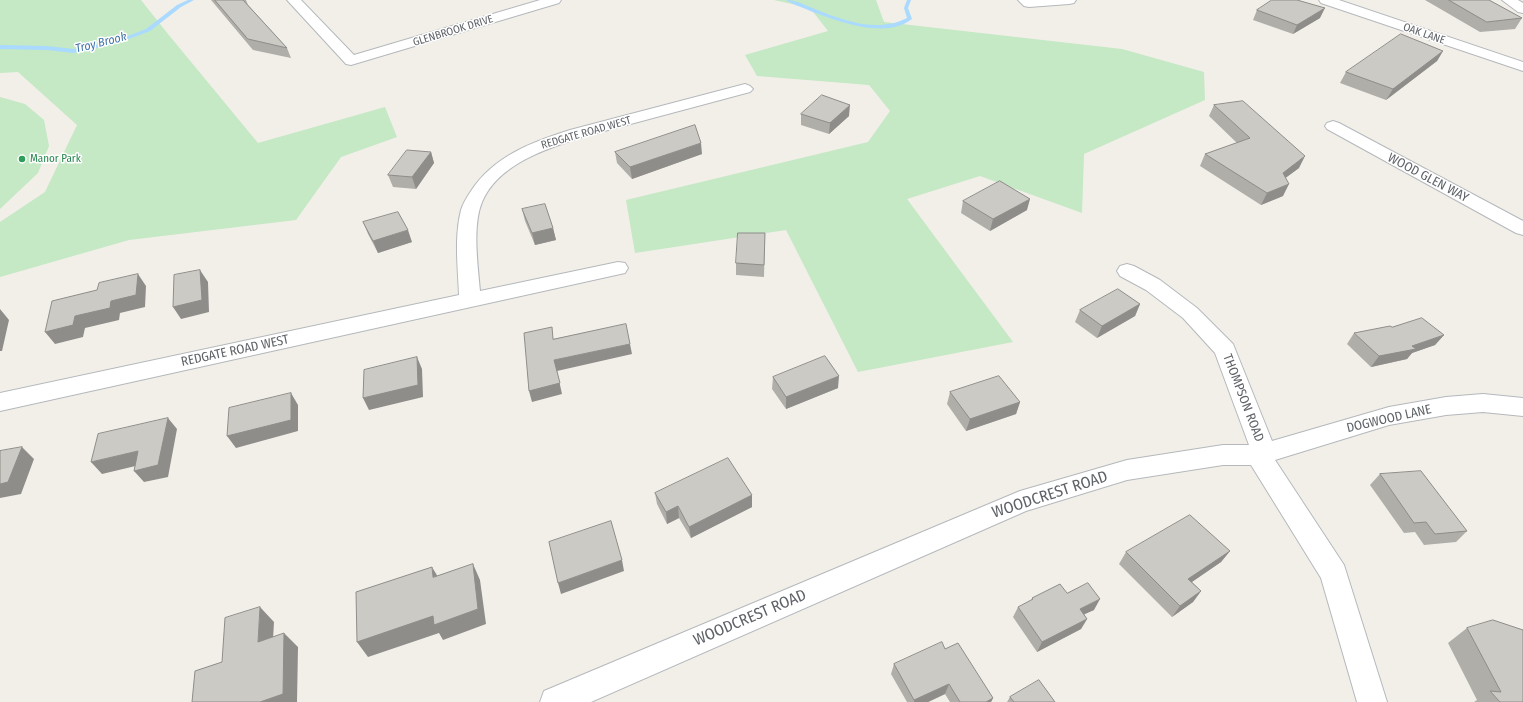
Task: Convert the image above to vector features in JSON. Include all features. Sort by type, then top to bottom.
[{"type":"street","name":"GLENBROOK DRIVE","points":[[294,0],[351,61],[554,0]]},
{"type":"street","points":[[1025,0],[1029,3],[1069,0]]},
{"type":"street","name":"OAK LANE","points":[[1326,0],[1523,67]]},
{"type":"street","points":[[1509,0],[1523,9]]},
{"type":"street","name":"REDGATE ROAD WEST","points":[[470,301],[468,238],[470,209],[484,184],[500,169],[530,150],[554,140],[690,105],[745,89]]},
{"type":"street","name":"WOOD GLEN WAY","points":[[1333,126],[1523,229]]},
{"type":"street","name":"REDGATE ROAD WEST","points":[[0,402],[618,268]]},
{"type":"street","name":"THOMPSON ROAD","points":[[1127,271],[1153,285],[1190,313],[1225,350],[1261,454]]},
{"type":"street","name":"DOGWOOD LANE","points":[[1261,454],[1389,416],[1410,412],[1446,406],[1483,403],[1523,406]]},
{"type":"street","points":[[1261,454],[1334,574],[1372,702]]},
{"type":"street","name":"WOODCREST ROAD","points":[[556,702],[1020,502],[1126,470],[1223,455],[1261,454]]},
{"type":"green space","points":[[0,0],[141,0],[258,143],[385,107],[397,137],[341,157],[296,220],[129,240],[0,277],[0,222],[45,192],[77,125],[18,72],[0,73]]},
{"type":"green space","points":[[774,0],[876,0],[884,22],[1122,49],[1204,72],[1205,100],[1084,154],[1082,213],[980,176],[907,199],[1013,342],[858,372],[786,230],[635,253],[626,200],[868,142],[890,111],[869,85],[757,76],[745,55],[828,31],[810,8]]},
{"type":"green space","name":"Manor Park","points":[[0,97],[25,104],[44,120],[49,146],[38,173],[0,209]]},
{"type":"building","points":[[215,0],[243,0],[287,48],[248,39]]},
{"type":"building","points":[[1272,0],[1297,0],[1325,8],[1297,25],[1257,10]]},
{"type":"building","points":[[1449,0],[1489,0],[1522,18],[1487,22]]},
{"type":"building","points":[[1401,34],[1443,51],[1393,89],[1346,72]]},
{"type":"building","points":[[822,95],[850,105],[830,123],[801,114]]},
{"type":"building","points":[[1243,101],[1305,156],[1283,173],[1289,184],[1267,193],[1205,154],[1250,138],[1214,105]]},
{"type":"building","points":[[695,125],[701,143],[630,167],[615,152]]},
{"type":"building","points":[[407,150],[431,152],[412,177],[388,175]]},
{"type":"building","points":[[1000,181],[1030,199],[993,219],[963,201]]},
{"type":"building","points":[[545,204],[553,228],[532,233],[522,209]]},
{"type":"building","points":[[398,212],[408,230],[373,241],[363,222]]},
{"type":"building","points":[[738,233],[765,233],[764,265],[736,263]]},
{"type":"building","points":[[200,270],[202,300],[173,307],[174,275]]},
{"type":"building","points":[[138,274],[136,295],[111,301],[110,308],[75,316],[73,325],[45,332],[52,301],[97,290],[99,283]]},
{"type":"building","points":[[1118,289],[1140,304],[1102,326],[1080,310]]},
{"type":"building","points":[[1422,318],[1444,335],[1412,346],[1416,349],[1379,356],[1354,333],[1390,326],[1392,327]]},
{"type":"building","points":[[626,324],[630,344],[554,360],[560,383],[529,391],[524,333],[552,327],[553,339]]},
{"type":"building","points":[[825,356],[839,376],[786,397],[773,377]]},
{"type":"building","points":[[417,357],[418,385],[363,398],[364,370]]},
{"type":"building","points":[[999,376],[1020,402],[970,419],[950,392]]},
{"type":"building","points":[[291,393],[291,420],[227,436],[229,408]]},
{"type":"building","points":[[168,418],[158,465],[134,471],[138,451],[91,462],[98,434]]},
{"type":"building","points":[[22,447],[8,482],[0,484],[0,451]]},
{"type":"building","points":[[728,458],[752,495],[689,527],[678,506],[666,512],[655,493]]},
{"type":"building","points":[[1421,471],[1467,531],[1435,534],[1426,522],[1414,523],[1380,474]]},
{"type":"building","points":[[1190,515],[1230,551],[1188,579],[1201,591],[1180,606],[1126,552]]},
{"type":"building","points":[[611,521],[622,560],[558,583],[549,542]]},
{"type":"building","points":[[473,564],[478,609],[434,625],[433,616],[357,642],[356,592],[432,567],[433,577]]},
{"type":"building","points":[[1088,583],[1100,599],[1080,609],[1087,619],[1042,642],[1018,607],[1060,584],[1067,593]]},
{"type":"building","points":[[260,607],[258,642],[284,633],[283,694],[260,702],[192,702],[195,671],[222,662],[225,618]]},
{"type":"building","points":[[1493,620],[1523,630],[1523,702],[1500,702],[1490,691],[1501,692],[1467,628]]},
{"type":"building","points":[[942,642],[945,649],[958,643],[993,698],[986,702],[960,702],[949,684],[914,700],[894,664]]},
{"type":"building","points":[[1039,680],[1055,702],[1014,702],[1010,697]]},
{"type":"waterway","name":"Troy Brook","points":[[0,47],[47,48],[74,51],[116,42],[148,30],[179,6],[192,0]]},
{"type":"waterway","name":"Troy Brook","points":[[788,0],[825,15],[851,23],[877,27],[900,24],[910,19],[906,8],[909,0]]},
{"type":"place","name":"Manor Park","points":[[22,159]]}]
